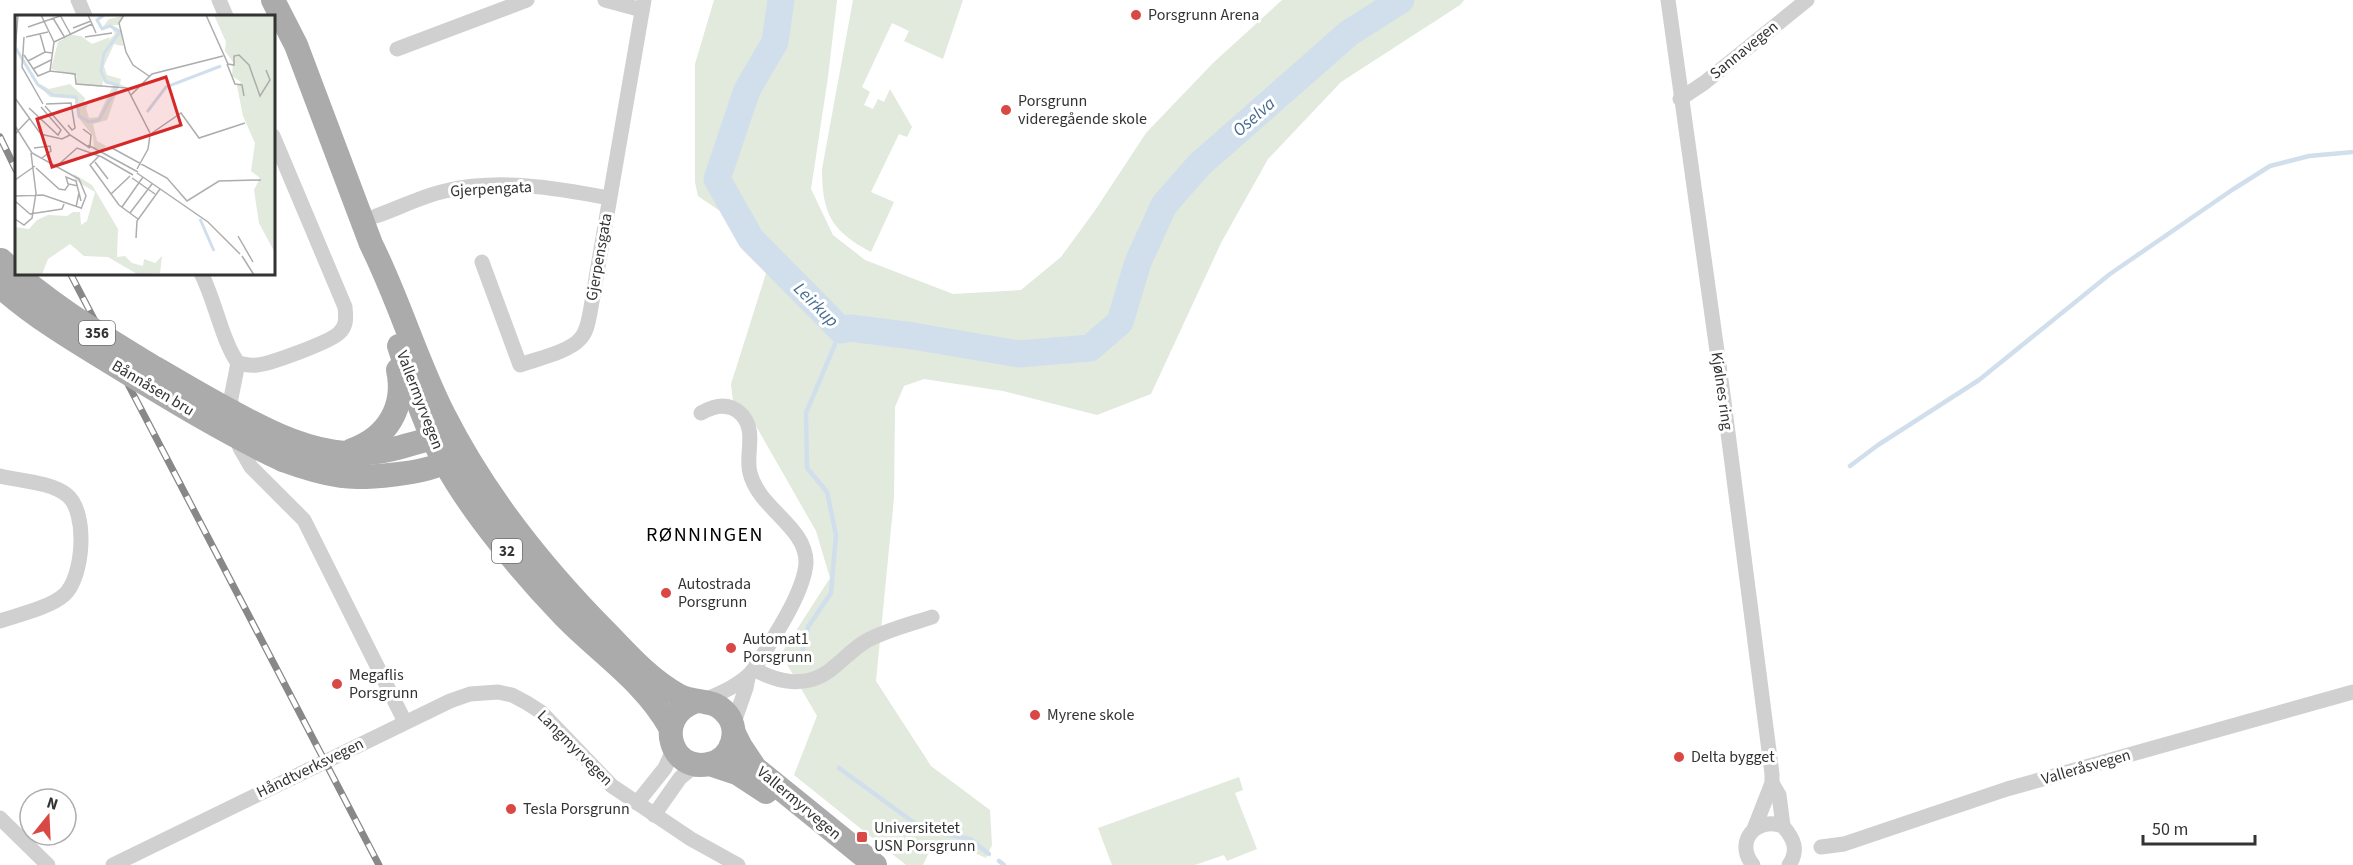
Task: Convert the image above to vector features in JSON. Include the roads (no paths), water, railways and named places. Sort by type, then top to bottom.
[{"type":"main road","name":"Vallermyrvegen","points":[[273,0],[296,45],[371,244],[387,275],[411,340],[458,441],[511,523],[562,585],[626,653],[650,674],[678,695],[698,702]]},
{"type":"main road","name":"Vallermyrvegen","points":[[286,0],[296,45]]},
{"type":"main road","name":"Vallermyrvegen","points":[[371,244],[375,280],[433,438],[444,461],[484,520],[525,573],[571,623],[654,701],[672,737]]},
{"type":"main road","name":"Bånnåsen bru","points":[[0,260],[15,273]]},
{"type":"main road","name":"Bånnåsen bru","points":[[17,274],[46,299],[94,331],[225,409],[276,434],[314,449],[338,454]]},
{"type":"main road","name":"Bånnåsen bru","points":[[0,286],[46,322],[99,356],[226,431],[283,460],[324,473],[358,477],[419,470],[444,461]]},
{"type":"main road","name":"32","points":[[338,454],[374,440],[392,419],[401,393],[394,351],[396,339]]},
{"type":"main road","name":"356","points":[[338,454],[375,453],[433,438],[458,441]]},
{"type":"main road","points":[[444,461],[458,441]]},
{"type":"main road","name":"32","points":[[698,702],[715,704],[722,708],[734,729]]},
{"type":"main road","points":[[672,737],[681,709],[698,702]]},
{"type":"main road","name":"Vallermyrvegen","points":[[734,729],[741,747],[756,768],[875,865]]},
{"type":"main road","points":[[703,764],[728,752],[734,729]]},
{"type":"main road","name":"32","points":[[672,737],[683,759],[703,764]]},
{"type":"main road","name":"Vallermyrvegen","points":[[703,764],[727,769],[748,779],[857,865]]},
{"type":"street","points":[[78,0],[85,15]]},
{"type":"street","points":[[219,0],[226,15]]},
{"type":"street","points":[[397,49],[527,0]]},
{"type":"street","points":[[605,0],[643,5]]},
{"type":"street","name":"Kjølnes ring","points":[[1668,0],[1724,405],[1772,783],[1779,795],[1783,826],[1795,844],[1794,857],[1790,865]]},
{"type":"street","name":"Sannavegen","points":[[1680,99],[1704,83],[1807,0]]},
{"type":"street","name":"Gjerpensgata","points":[[482,262],[520,365],[568,347],[580,340],[588,322],[643,5]]},
{"type":"street","points":[[238,363],[257,366],[322,343],[339,334],[346,318],[345,307],[274,138]]},
{"type":"street","name":"Gjerpengata","points":[[376,216],[444,191],[464,188],[537,186],[609,198]]},
{"type":"street","points":[[201,274],[218,311],[229,347],[238,363],[231,398],[231,420],[240,448],[251,467],[304,520],[405,722]]},
{"type":"street","points":[[701,413],[720,405],[728,406],[742,415],[750,434],[750,472],[757,490],[764,501],[799,537],[805,553],[805,573],[797,595],[751,674],[734,729]]},
{"type":"street","points":[[0,476],[59,491],[69,497],[76,508],[81,528],[77,574],[66,594],[57,600],[0,621]]},
{"type":"street","points":[[698,702],[723,692],[751,674],[777,680],[809,680],[830,670],[869,640],[932,616]]},
{"type":"street","name":"Håndtverksvegen","points":[[113,865],[405,722],[470,694],[498,692],[512,695]]},
{"type":"street","name":"Valleråsvegen","points":[[1821,847],[1844,844],[2007,789],[2353,692]]},
{"type":"street","name":"Langmyrvegen","points":[[512,695],[540,712],[612,786],[654,815],[738,865]]},
{"type":"street","points":[[637,803],[665,768],[672,737]]},
{"type":"street","points":[[654,815],[680,778],[703,764]]},
{"type":"street","name":"Kjølnes ring","points":[[1754,865],[1748,859],[1746,845],[1772,783]]},
{"type":"street","points":[[0,819],[48,865]]},
{"type":"street","points":[[1754,829],[1764,823],[1783,826]]},
{"type":"waterway","name":"Leirkup","points":[[781,0],[775,42],[747,90],[717,179],[751,239],[841,330],[850,328],[913,336],[1019,354],[1090,348],[1120,322],[1138,262],[1164,205],[1199,165],[1349,33],[1401,0]]},
{"type":"waterway","points":[[1850,466],[1878,445],[1979,380],[2110,274],[2270,166],[2309,156],[2353,152]]},
{"type":"waterway","points":[[800,662],[808,627],[831,593],[836,535],[827,492],[807,468],[806,413],[841,330]]},
{"type":"waterway","points":[[839,768],[924,830],[970,839],[989,854]]},
{"type":"waterway","points":[[999,861],[1004,865]]},
{"type":"railway","points":[[0,137],[15,168]]},
{"type":"railway","points":[[71,274],[379,865]]},
{"type":"place","name":"Porsgrunn Arena","points":[[1136,15]]},
{"type":"place","name":"Porsgrunn videregående skole","points":[[1006,110]]},
{"type":"place","name":"Autostrada Porsgrunn","points":[[666,593]]},
{"type":"place","name":"Automat1 Porsgrunn","points":[[731,648]]},
{"type":"place","name":"Megaflis Porsgrunn","points":[[337,684]]},
{"type":"place","name":"Myrene skole","points":[[1035,715]]},
{"type":"place","name":"Delta bygget","points":[[1679,757]]},
{"type":"place","name":"Tesla Porsgrunn","points":[[511,809]]},
{"type":"place","name":"Universitetet USN Porsgrunn","points":[[862,837]]},
{"type":"district","name":"RØNNINGEN","points":[[705,535]]},
{"type":"water label","name":"Oselva","points":[[1254,117]]}]
